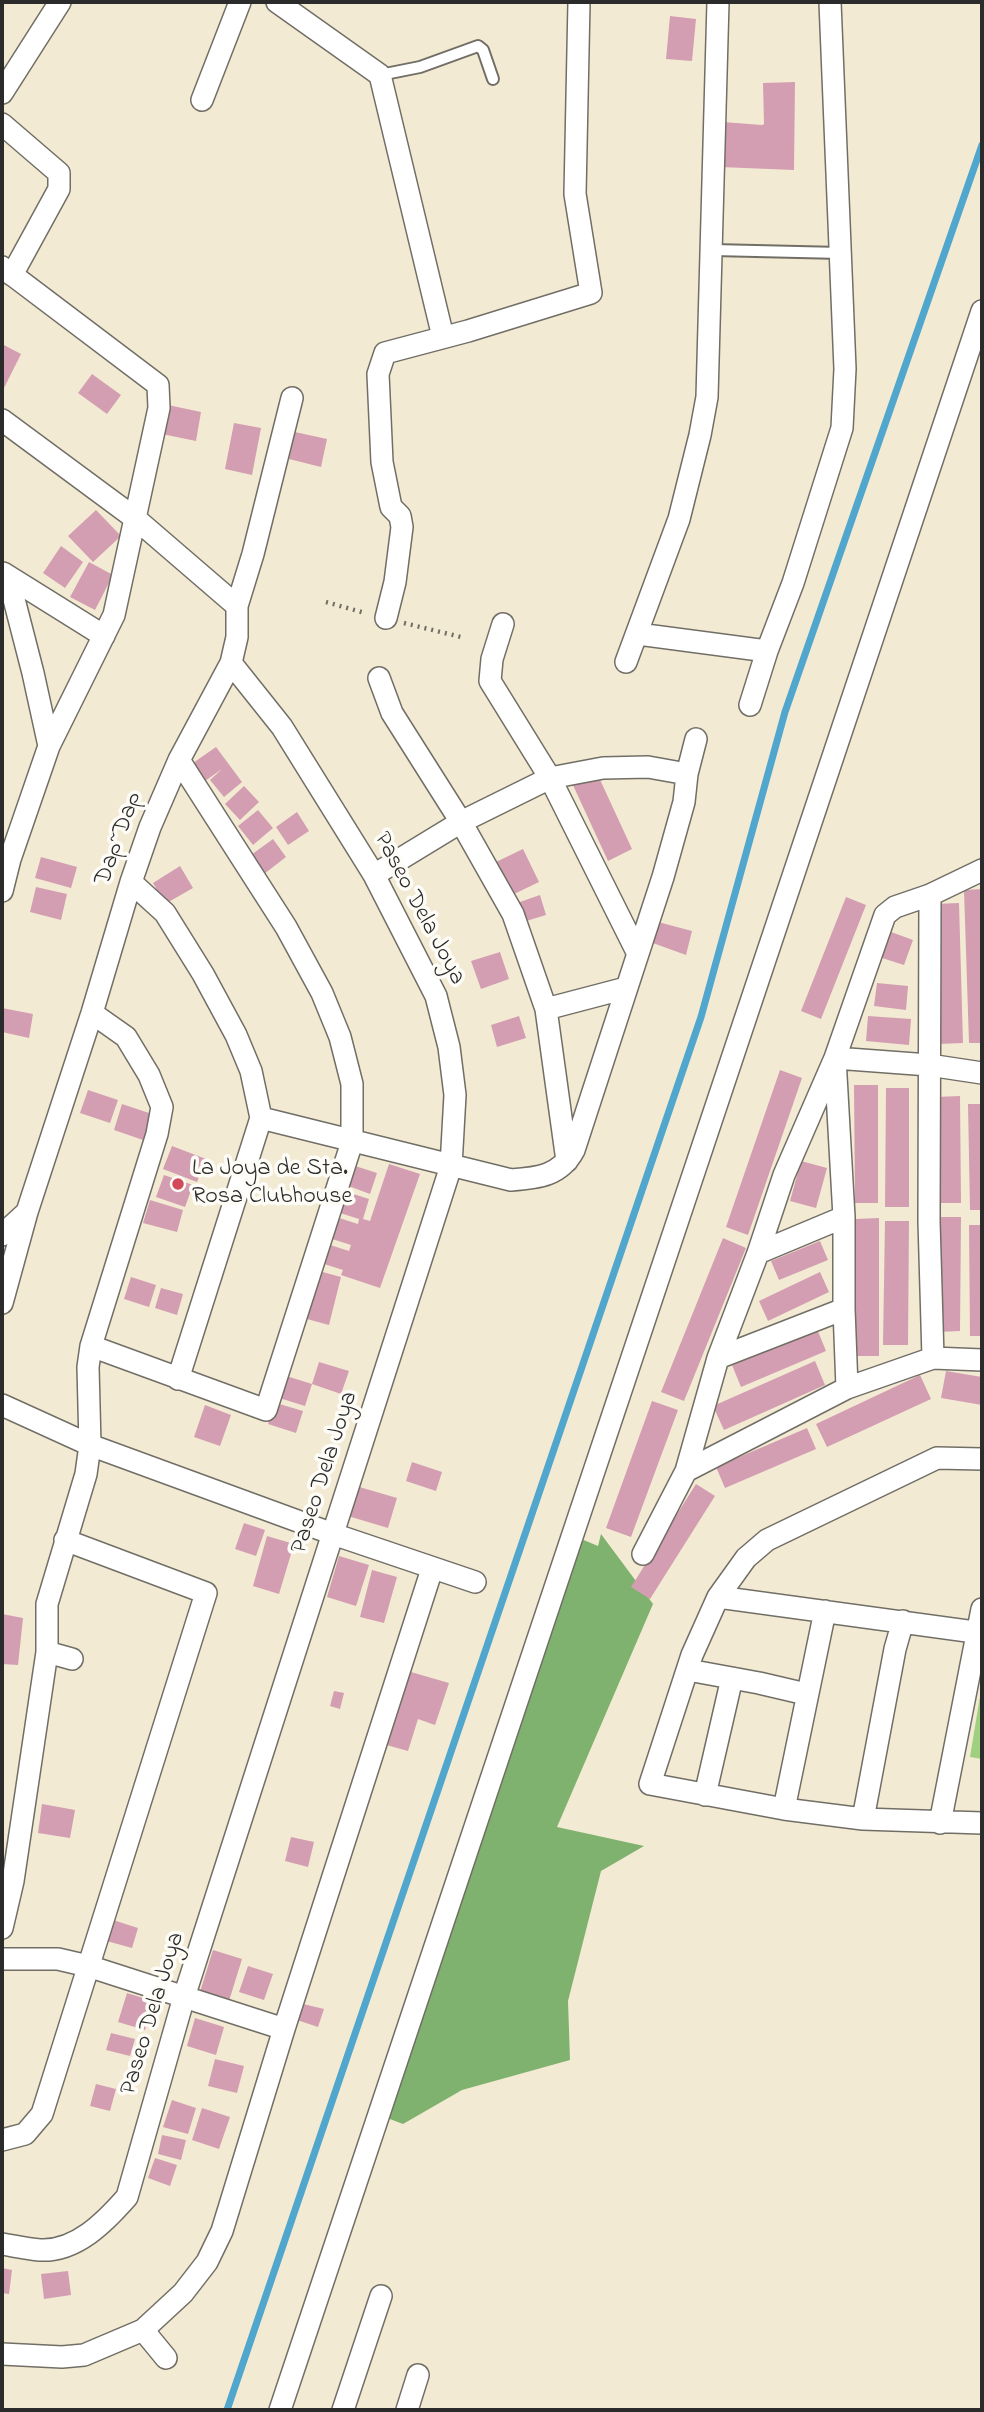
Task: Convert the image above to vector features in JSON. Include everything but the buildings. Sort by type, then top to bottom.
[{"type":"street","points":[[2,93],[60,2]]},
{"type":"street","points":[[202,100],[240,2]]},
{"type":"street","points":[[277,2],[380,75],[443,337]]},
{"type":"street","points":[[386,618],[395,582],[402,527],[400,516],[391,507],[385,485],[378,374],[385,352],[591,293],[575,194],[579,2]]},
{"type":"street","points":[[626,662],[679,519],[707,397],[718,2]]},
{"type":"street","points":[[750,705],[793,583],[842,428],[845,369],[830,2]]},
{"type":"street","points":[[2,124],[59,173],[60,189],[7,271],[158,385],[159,408],[114,615],[49,746],[10,859],[2,891]]},
{"type":"street","points":[[280,2410],[982,311]]},
{"type":"street","name":"Dap~Dap","points":[[2,1303],[27,1212],[150,827],[179,760],[231,663],[237,637],[237,606],[253,554],[292,398]]},
{"type":"street","points":[[2,420],[136,519],[237,606]]},
{"type":"street","points":[[5,574],[104,636]]},
{"type":"street","points":[[5,574],[33,673],[49,746]]},
{"type":"street","points":[[503,624],[492,659],[490,681],[550,778],[637,952]]},
{"type":"street","points":[[638,634],[767,651]]},
{"type":"street","name":"Paseo Dela Joya","points":[[2,2244],[42,2250],[71,2246],[109,2218],[127,2197],[184,1997],[452,1166],[455,1095],[449,1047],[436,996],[374,875],[282,727],[231,663]]},
{"type":"street","points":[[379,678],[392,713],[461,822],[513,914],[546,1009],[567,1163]]},
{"type":"street","points":[[261,1118],[511,1180],[542,1177],[567,1163],[574,1150],[663,877],[684,803],[687,774],[696,739]]},
{"type":"street","points":[[91,1346],[266,1410],[352,1142],[352,1084],[340,1037],[322,993],[286,927],[179,760]]},
{"type":"street","points":[[374,875],[461,822],[550,778],[603,768],[648,767],[687,774]]},
{"type":"street","points":[[643,1554],[686,1471],[718,1359],[758,1254],[784,1175],[835,1058],[885,915],[895,907],[930,895],[982,870]]},
{"type":"street","points":[[131,882],[165,913],[203,974],[236,1035],[251,1071],[261,1118],[178,1379]]},
{"type":"street","points":[[930,895],[929,1065],[933,1358]]},
{"type":"street","points":[[546,1009],[626,988]]},
{"type":"street","points":[[2,1928],[13,1881],[47,1652],[47,1604],[86,1474],[90,1445],[88,1367],[91,1346],[157,1134],[162,1107],[149,1074],[126,1037],[92,1013]]},
{"type":"street","points":[[835,1058],[929,1065],[982,1073]]},
{"type":"street","points":[[835,1058],[844,1217],[847,1388]]},
{"type":"street","points":[[2,1235],[27,1212]]},
{"type":"street","points":[[758,1254],[844,1217]]},
{"type":"street","points":[[718,1359],[844,1309]]},
{"type":"street","points":[[686,1471],[847,1388],[933,1358],[982,1360]]},
{"type":"street","points":[[4,1413],[333,1535],[475,1582]]},
{"type":"street","points":[[982,1459],[937,1458],[767,1540],[746,1559],[718,1597],[688,1670],[650,1784],[784,1809],[863,1819],[982,1824]]},
{"type":"street","points":[[2,2140],[26,2134],[42,2114],[206,1593],[65,1541]]},
{"type":"street","points":[[2,2354],[62,2357],[84,2355],[144,2330],[183,2293],[207,2262],[222,2231],[432,1569]]},
{"type":"street","points":[[718,1597],[979,1633]]},
{"type":"street","points":[[940,1823],[982,1609]]},
{"type":"street","points":[[784,1809],[825,1611]]},
{"type":"street","points":[[863,1819],[895,1649],[903,1621]]},
{"type":"street","points":[[47,1652],[72,1660]]},
{"type":"street","points":[[688,1670],[806,1694]]},
{"type":"street","points":[[705,1795],[732,1678]]},
{"type":"street","points":[[2,1959],[58,1959],[88,1966],[284,2029]]},
{"type":"street","points":[[343,2410],[381,2297]]},
{"type":"street","points":[[144,2330],[166,2358]]},
{"type":"street","points":[[407,2410],[418,2375]]},
{"type":"lane","points":[[380,75],[421,67],[478,46],[483,50],[493,79]]},
{"type":"lane","points":[[713,250],[841,253]]},
{"type":"green space","points":[[562,1531],[598,1546],[601,1534],[653,1604],[557,1827],[644,1846],[601,1871],[568,2001],[570,2060],[462,2090],[403,2124],[382,2116]]},
{"type":"green space","points":[[982,1684],[982,1759],[970,1757]]},
{"type":"waterway","points":[[227,2410],[701,1017],[785,712],[982,145]]},
{"type":"place","name":"La Joya de Sta. Rosa Clubhouse","points":[[178,1184]]}]
